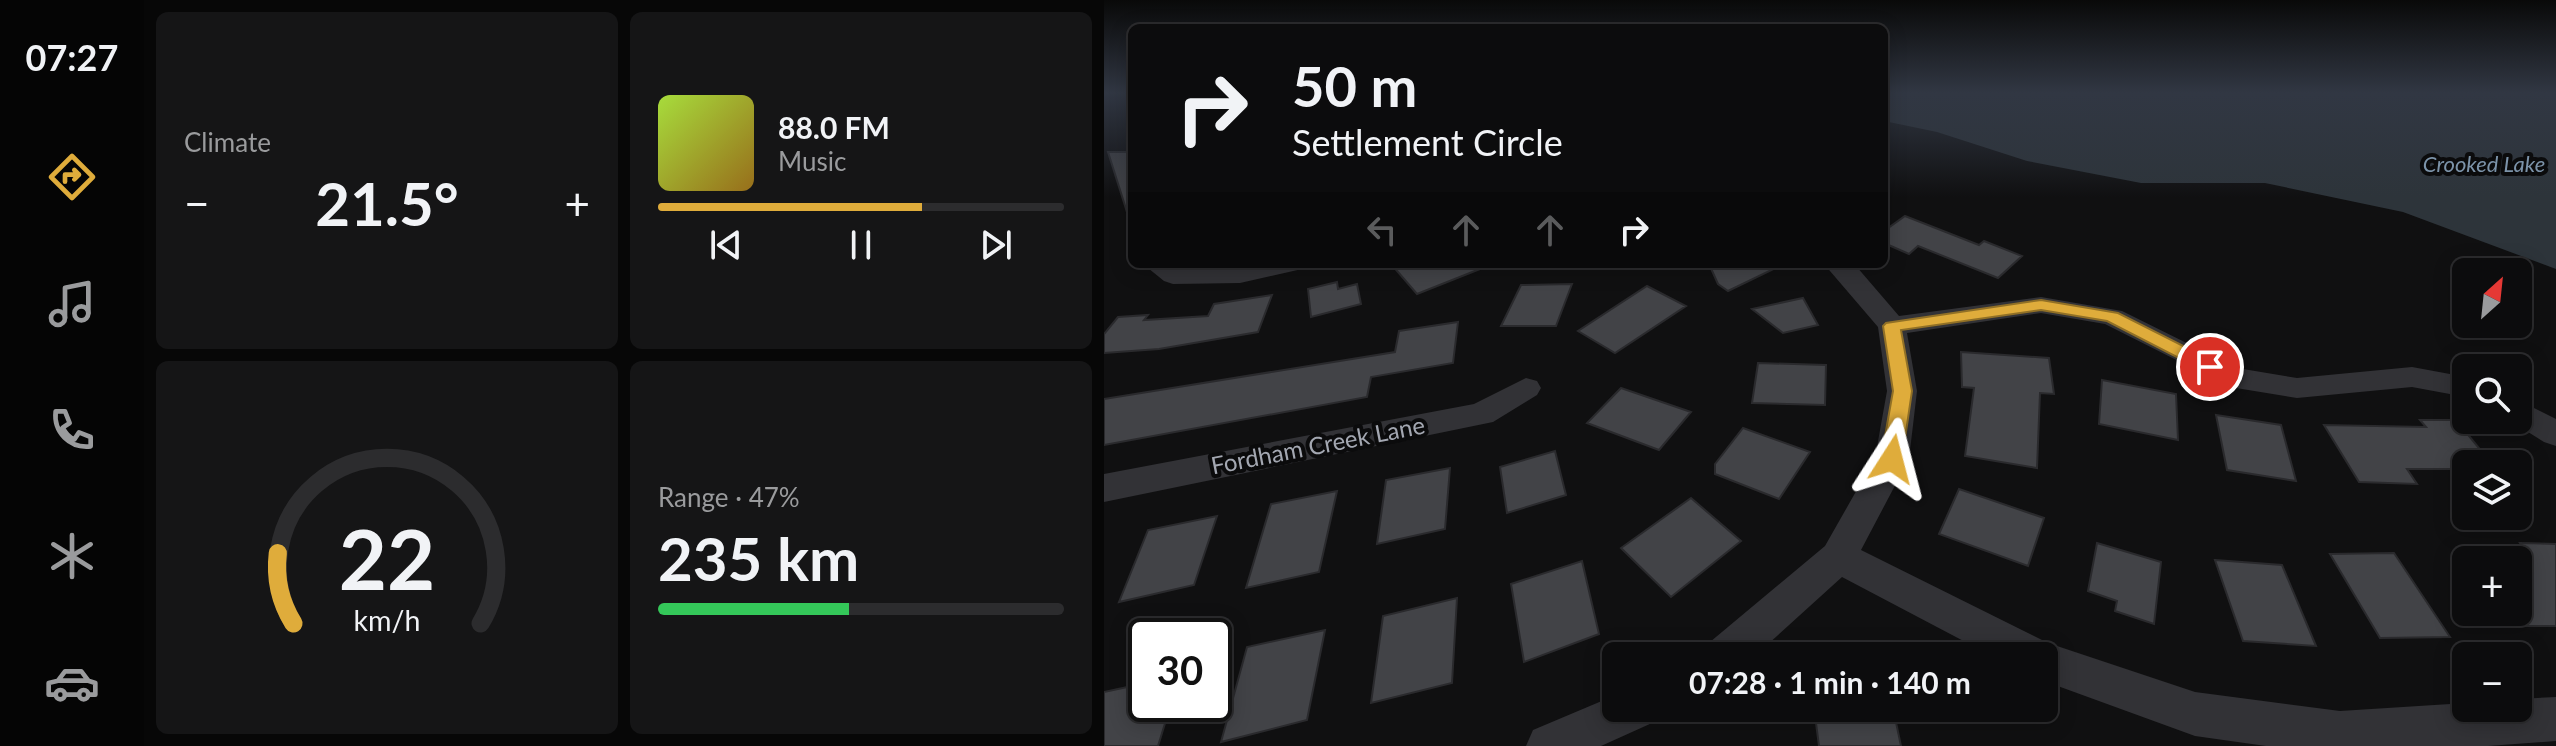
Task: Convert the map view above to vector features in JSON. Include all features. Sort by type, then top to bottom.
[{"type":"street","points":[[1162,268],[1173,276],[1240,275],[1274,268]]},
{"type":"street","points":[[1741,642],[1838,557],[1892,459],[1902,391],[1892,326],[1843,268]]},
{"type":"street","points":[[1892,326],[2041,305],[2112,317],[2230,377],[2297,388],[2412,377],[2452,384]]},
{"type":"street","name":"Fordham Creek Lane","points":[[1104,488],[1482,414],[1526,388]]},
{"type":"street","points":[[2532,419],[2556,434]]},
{"type":"street","points":[[1838,557],[2005,642]]},
{"type":"street","points":[[2058,666],[2195,714],[2340,734],[2556,719]]},
{"type":"street","points":[[1549,746],[1604,722]]},
{"type":"water","name":"Crooked Lake","points":[[1917,128],[2556,128],[2556,269],[2403,212],[2265,183],[2141,183],[2027,161]]},
{"type":"building","points":[[1108,152],[1128,152],[1127,212]]},
{"type":"building","points":[[1905,216],[1979,245],[1984,241],[2022,256],[1998,278],[1918,246],[1909,254],[1888,245],[1888,228]]},
{"type":"building","points":[[1394,268],[1482,268],[1417,294]]},
{"type":"building","points":[[1711,268],[1776,268],[1728,291],[1718,284]]},
{"type":"building","points":[[1337,282],[1338,289],[1357,284],[1361,304],[1311,317],[1308,289]]},
{"type":"building","points":[[1572,284],[1556,326],[1501,326],[1521,285]]},
{"type":"building","points":[[1647,286],[1686,306],[1615,353],[1578,331]]},
{"type":"building","points":[[1272,295],[1258,332],[1159,349],[1104,353],[1104,334],[1118,317],[1148,315],[1144,320],[1208,316],[1214,304]]},
{"type":"building","points":[[1803,298],[1818,325],[1783,333],[1752,309]]},
{"type":"building","points":[[1458,322],[1453,363],[1371,377],[1367,397],[1104,445],[1104,399],[1395,352],[1399,331]]},
{"type":"building","points":[[1961,352],[2049,358],[2054,394],[2040,393],[2037,468],[1965,456],[1974,388],[1962,387]]},
{"type":"building","points":[[1758,363],[1826,365],[1825,405],[1752,403]]},
{"type":"building","points":[[2102,380],[2176,394],[2178,440],[2099,424]]},
{"type":"building","points":[[1621,388],[1691,412],[1659,450],[1587,423]]},
{"type":"building","points":[[2216,415],[2281,425],[2296,481],[2227,470]]},
{"type":"building","points":[[2420,420],[2452,420],[2452,434],[2467,434],[2481,450],[2452,450],[2452,469],[2407,469],[2417,484],[2359,482],[2324,425],[2426,427]]},
{"type":"building","points":[[1743,428],[1810,452],[1779,499],[1715,474],[1715,464]]},
{"type":"building","points":[[1555,451],[1566,495],[1507,513],[1500,467]]},
{"type":"building","points":[[1450,468],[1445,529],[1377,544],[1386,480]]},
{"type":"building","points":[[1959,489],[2044,518],[2028,566],[1939,534]]},
{"type":"building","points":[[1337,491],[1319,572],[1246,588],[1271,504]]},
{"type":"building","points":[[1691,498],[1741,541],[1671,597],[1621,548]]},
{"type":"building","points":[[1217,516],[1194,585],[1119,602],[1148,530]]},
{"type":"building","points":[[2097,543],[2161,562],[2154,624],[2115,611],[2117,601],[2088,591]]},
{"type":"building","points":[[2520,543],[2556,544],[2556,626],[2532,626],[2532,546],[2522,546]]},
{"type":"building","points":[[2394,553],[2450,637],[2380,638],[2330,554]]},
{"type":"building","points":[[2215,560],[2282,565],[2316,646],[2243,641]]},
{"type":"building","points":[[1582,561],[1599,634],[1524,662],[1511,584]]},
{"type":"building","points":[[1457,598],[1452,683],[1371,703],[1383,616]]},
{"type":"building","points":[[1325,630],[1307,720],[1221,742],[1226,722],[1232,722],[1232,702],[1247,647]]},
{"type":"building","points":[[1128,687],[1128,722],[1165,722],[1158,746],[1104,746],[1104,692]]},
{"type":"building","points":[[1816,722],[1896,722],[1901,746],[1819,746]]},
{"type":"route","points":[[1892,459],[1902,391],[1892,326],[2041,305],[2112,317],[2210,367]]}]
